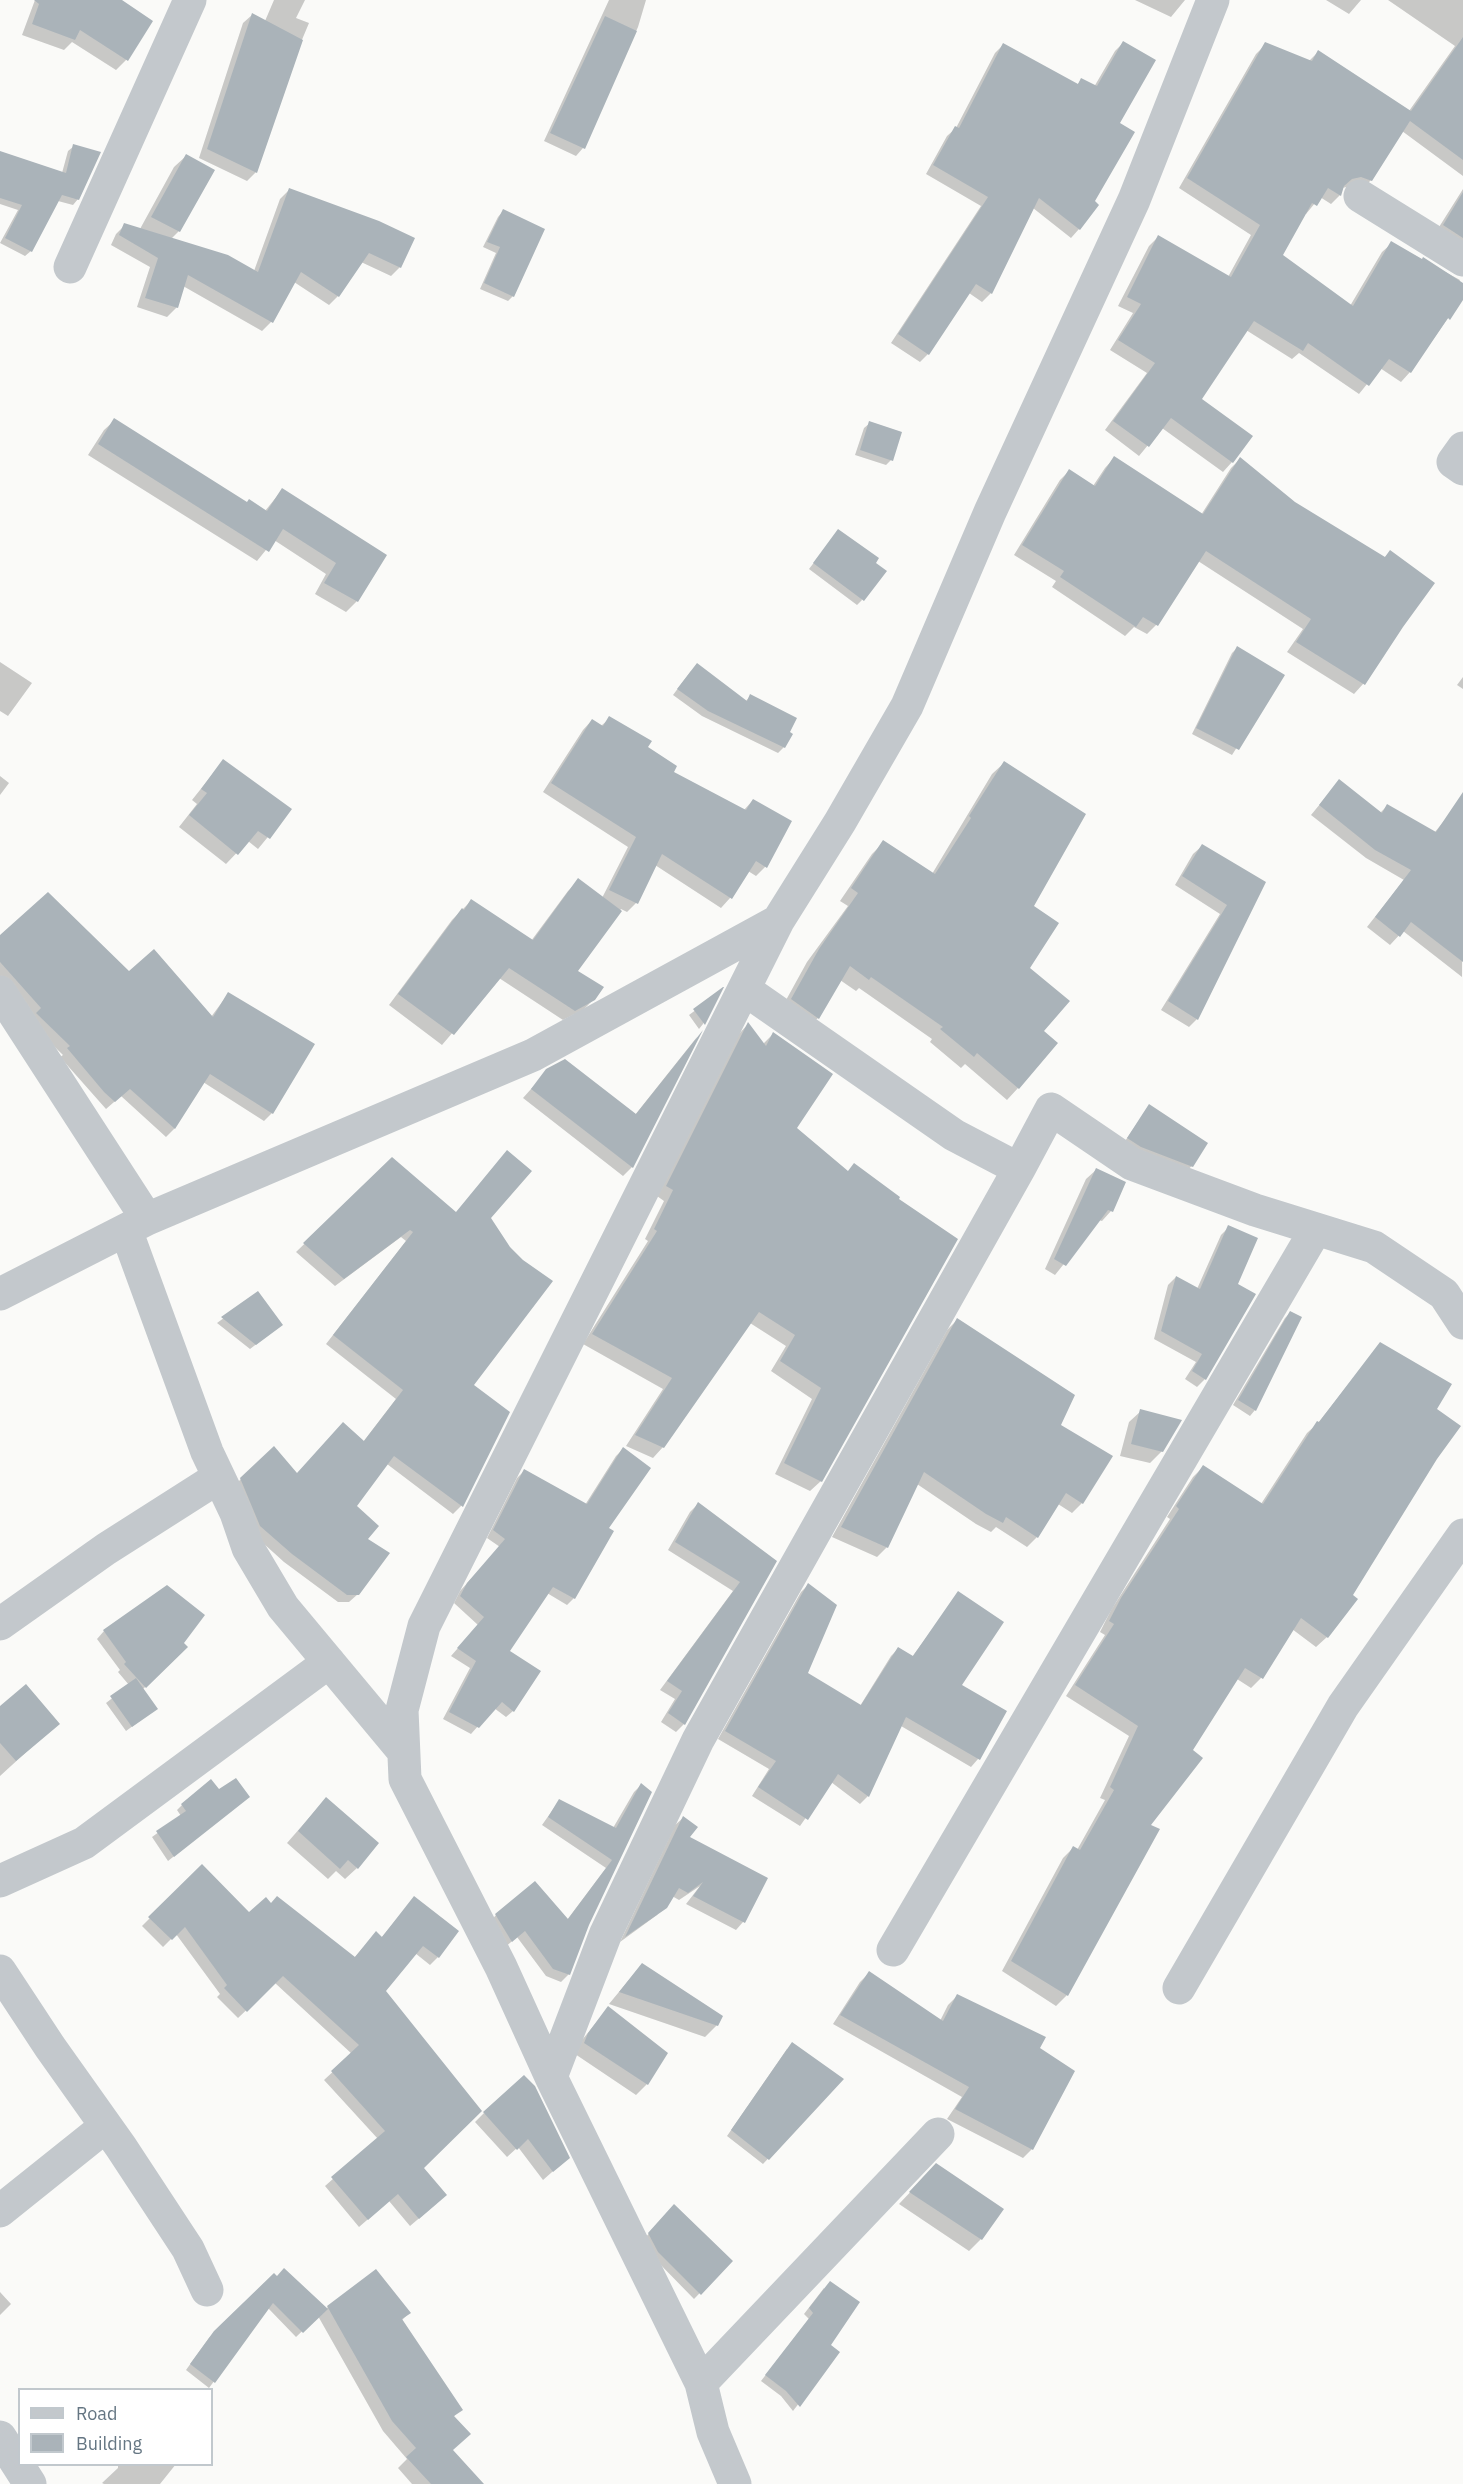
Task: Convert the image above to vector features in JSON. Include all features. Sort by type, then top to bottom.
[{"type":"street","points":[[70,267],[190,0]]},
{"type":"street","points":[[735,2484],[713,2432],[700,2383],[551,2077],[501,1967],[405,1779],[402,1710],[424,1626],[778,921],[840,822],[907,706],[990,512],[1134,200],[1213,0]]},
{"type":"street","points":[[1360,196],[1463,260]]},
{"type":"street","points":[[1463,448],[1453,462],[1463,469]]},
{"type":"street","points":[[0,1294],[136,1225],[533,1055],[778,921]]},
{"type":"street","points":[[744,989],[954,1135],[1019,1169]]},
{"type":"street","points":[[0,992],[136,1225],[207,1452],[236,1513],[248,1548],[283,1607],[404,1751]]},
{"type":"street","points":[[551,2077],[606,1933],[698,1740],[1051,1109],[1132,1164],[1255,1210],[1374,1246],[1444,1294],[1463,1323]]},
{"type":"street","points":[[893,1950],[1316,1228]]},
{"type":"street","points":[[0,1624],[106,1549],[219,1478]]},
{"type":"street","points":[[1179,1988],[1343,1706],[1463,1535]]},
{"type":"street","points":[[0,1881],[84,1843],[329,1662]]},
{"type":"street","points":[[0,1971],[188,2249],[207,2290]]},
{"type":"street","points":[[0,2211],[106,2126]]},
{"type":"street","points":[[700,2383],[938,2134]]},
{"type":"street","points":[[0,2437],[18,2465]]},
{"type":"street","points":[[19,2466],[30,2484]]},
{"type":"building","points":[[34,0],[122,0],[153,21],[128,61],[80,30],[75,40],[32,24],[39,4]]},
{"type":"building","points":[[252,13],[303,40],[257,173],[207,149]]},
{"type":"building","points":[[605,16],[637,31],[585,149],[550,133]]},
{"type":"building","points":[[1463,37],[1463,160],[1410,121],[1372,181],[1361,177],[1352,179],[1344,186],[1341,196],[1328,188],[1317,206],[1312,203],[1283,255],[1353,306],[1391,241],[1422,259],[1423,257],[1463,283],[1463,300],[1411,373],[1389,359],[1369,386],[1308,343],[1303,351],[1254,321],[1202,399],[1253,436],[1233,463],[1171,418],[1149,447],[1113,421],[1155,363],[1118,340],[1141,304],[1127,297],[1158,235],[1231,277],[1260,225],[1187,178],[1265,42],[1312,61],[1318,50],[1411,111]]},
{"type":"building","points":[[1123,41],[1156,60],[1120,123],[1135,132],[1095,201],[1099,205],[1080,230],[1039,198],[992,294],[976,284],[929,355],[898,334],[988,197],[933,165],[955,126],[959,128],[1003,43],[1078,84],[1081,78],[1097,86]]},
{"type":"building","points":[[73,144],[101,152],[79,200],[62,195],[32,252],[5,238],[22,205],[0,198],[0,151],[66,173]]},
{"type":"building","points":[[186,154],[215,170],[180,232],[151,217]]},
{"type":"building","points":[[289,188],[379,221],[415,238],[401,268],[369,253],[339,297],[301,272],[273,323],[188,275],[178,308],[145,298],[158,258],[119,235],[124,223],[228,255],[258,272]]},
{"type":"building","points":[[1463,192],[1463,238],[1443,225]]},
{"type":"building","points":[[503,209],[545,229],[514,297],[484,283],[500,247],[487,242]]},
{"type":"building","points":[[114,418],[247,502],[249,499],[267,511],[282,488],[387,555],[358,602],[324,583],[336,563],[283,529],[269,552],[98,444]]},
{"type":"building","points":[[869,421],[902,432],[893,461],[860,450]]},
{"type":"building","points":[[1114,456],[1203,514],[1240,457],[1295,502],[1385,557],[1390,550],[1435,583],[1365,685],[1296,642],[1311,619],[1206,551],[1158,626],[1143,617],[1136,627],[1060,577],[1064,571],[1022,545],[1069,469],[1095,486]]},
{"type":"building","points":[[838,529],[879,558],[876,563],[887,571],[864,601],[813,563]]},
{"type":"building","points":[[1237,646],[1285,675],[1239,750],[1196,728]]},
{"type":"building","points":[[697,663],[747,701],[750,694],[797,718],[790,732],[793,734],[785,748],[708,711],[677,689]]},
{"type":"building","points":[[609,716],[652,741],[648,747],[677,766],[674,772],[746,810],[753,799],[792,821],[767,868],[756,861],[732,899],[662,854],[638,904],[609,890],[636,837],[551,783],[592,719],[603,726]]},
{"type":"building","points":[[223,759],[292,809],[270,839],[258,831],[238,855],[189,815],[207,793],[201,789]]},
{"type":"building","points":[[1004,761],[1086,814],[1034,906],[1059,923],[1030,968],[1070,1001],[1044,1031],[1058,1043],[1019,1089],[977,1053],[974,1057],[940,1029],[943,1027],[871,977],[869,980],[850,966],[819,1019],[791,999],[819,949],[858,893],[851,888],[883,840],[935,874]]},
{"type":"building","points":[[1339,779],[1382,813],[1387,804],[1436,832],[1463,792],[1463,962],[1411,922],[1400,937],[1375,917],[1411,870],[1375,850],[1319,805]]},
{"type":"building","points":[[1202,844],[1266,882],[1198,1020],[1168,1001],[1227,905],[1182,876]]},
{"type":"building","points":[[578,878],[622,911],[578,971],[604,987],[595,1000],[575,1011],[509,968],[454,1035],[398,994],[471,899],[533,940]]},
{"type":"building","points":[[48,892],[129,971],[154,949],[213,1017],[228,992],[315,1044],[273,1114],[210,1074],[175,1129],[130,1089],[115,1102],[104,1092],[67,1048],[70,1046],[36,1013],[41,1008],[0,962],[0,935]]},
{"type":"building","points":[[724,987],[705,1025],[693,1009]]},
{"type":"building","points":[[748,1022],[766,1046],[773,1032],[833,1074],[797,1128],[848,1171],[854,1163],[900,1197],[899,1199],[958,1239],[822,1482],[784,1463],[821,1388],[780,1361],[795,1335],[759,1312],[664,1448],[635,1435],[672,1378],[592,1334],[657,1231],[654,1229],[673,1190],[666,1186]]},
{"type":"building","points":[[703,1030],[633,1168],[531,1089],[546,1069],[565,1059],[636,1114]]},
{"type":"building","points":[[1149,1104],[1208,1143],[1193,1167],[1141,1147],[1127,1138]]},
{"type":"building","points":[[507,1150],[532,1171],[491,1218],[510,1247],[523,1260],[553,1281],[474,1385],[510,1412],[463,1507],[394,1456],[357,1506],[379,1526],[368,1539],[390,1553],[359,1595],[347,1595],[292,1554],[260,1526],[240,1478],[274,1446],[297,1473],[343,1422],[364,1441],[403,1390],[333,1335],[413,1232],[410,1230],[344,1279],[303,1243],[392,1157],[456,1212]]},
{"type":"building","points":[[1096,1168],[1126,1182],[1113,1212],[1108,1210],[1066,1266],[1054,1259]]},
{"type":"building","points":[[1228,1225],[1258,1238],[1238,1284],[1256,1294],[1206,1380],[1192,1371],[1202,1354],[1161,1331],[1176,1276],[1200,1289]]},
{"type":"building","points":[[258,1291],[283,1325],[256,1345],[221,1317]]},
{"type":"building","points":[[1290,1311],[1302,1317],[1256,1411],[1238,1400]]},
{"type":"building","points":[[957,1318],[1075,1395],[1061,1425],[1113,1456],[1083,1504],[1066,1493],[1038,1538],[1006,1517],[1003,1523],[986,1514],[924,1472],[888,1548],[841,1527]]},
{"type":"building","points":[[1380,1342],[1452,1384],[1437,1409],[1461,1426],[1437,1459],[1353,1595],[1358,1599],[1328,1638],[1301,1618],[1263,1679],[1245,1668],[1193,1750],[1203,1758],[1151,1825],[1160,1829],[1068,1996],[1011,1961],[1073,1846],[1080,1850],[1114,1790],[1110,1787],[1138,1726],[1075,1685],[1114,1624],[1109,1621],[1121,1598],[1179,1509],[1176,1506],[1203,1465],[1263,1504],[1317,1421],[1319,1422]]},
{"type":"building","points":[[1140,1409],[1182,1420],[1163,1452],[1131,1444]]},
{"type":"building","points":[[623,1447],[651,1468],[609,1528],[614,1531],[575,1599],[553,1587],[510,1651],[541,1671],[514,1712],[502,1702],[479,1728],[449,1712],[476,1661],[457,1648],[484,1617],[460,1596],[467,1583],[505,1539],[493,1530],[524,1469],[587,1504]]},
{"type":"building","points":[[698,1502],[777,1561],[685,1725],[668,1713],[682,1691],[667,1681],[740,1582],[675,1542]]},
{"type":"building","points":[[808,1583],[837,1605],[808,1673],[861,1705],[898,1647],[913,1656],[958,1591],[1004,1622],[962,1685],[1007,1711],[980,1760],[906,1717],[869,1797],[838,1774],[808,1820],[758,1787],[776,1761],[725,1731]]},
{"type":"building","points":[[167,1585],[205,1615],[184,1643],[188,1647],[146,1688],[124,1664],[126,1662],[103,1630]]},
{"type":"building","points":[[136,1678],[158,1709],[132,1727],[110,1696]]},
{"type":"building","points":[[26,1684],[60,1724],[16,1761],[0,1743],[0,1706]]},
{"type":"building","points":[[236,1778],[250,1797],[174,1857],[156,1831],[186,1811],[181,1804],[211,1779],[219,1789]]},
{"type":"building","points":[[641,1783],[652,1792],[589,1925],[570,1975],[553,1969],[525,1931],[512,1942],[495,1914],[535,1881],[568,1919],[612,1860],[548,1817],[559,1799],[616,1828]]},
{"type":"building","points":[[326,1797],[379,1843],[358,1869],[348,1860],[340,1869],[298,1831]]},
{"type":"building","points":[[683,1816],[698,1827],[690,1837],[768,1878],[745,1923],[693,1896],[703,1882],[688,1893],[679,1888],[667,1908],[625,1937]]},
{"type":"building","points":[[202,1864],[249,1912],[266,1897],[271,1903],[277,1896],[355,1957],[376,1931],[382,1937],[414,1896],[459,1931],[439,1958],[423,1946],[386,1991],[482,2111],[424,2168],[447,2195],[419,2219],[398,2194],[368,2220],[331,2177],[385,2131],[331,2071],[359,2045],[283,1976],[247,2012],[224,1988],[227,1985],[185,1927],[172,1940],[148,1917]]},
{"type":"building","points":[[642,1963],[723,2016],[718,2026],[619,1992]]},
{"type":"building","points":[[869,1971],[943,2021],[957,1994],[1046,2037],[1040,2048],[1075,2071],[1033,2150],[955,2109],[969,2087],[840,2015]]},
{"type":"building","points":[[608,2006],[668,2053],[648,2085],[584,2043],[588,2033]]},
{"type":"building","points":[[792,2042],[844,2079],[769,2160],[731,2130]]},
{"type":"building","points":[[524,2075],[535,2086],[570,2158],[553,2172],[528,2139],[517,2150],[483,2112]]},
{"type":"building","points":[[936,2163],[1004,2209],[982,2240],[909,2192]]},
{"type":"building","points":[[674,2204],[733,2261],[701,2295],[658,2252],[648,2233]]},
{"type":"building","points":[[284,2268],[328,2309],[303,2333],[273,2303],[215,2383],[190,2364],[214,2331],[274,2273],[277,2276]]},
{"type":"building","points":[[376,2269],[411,2313],[402,2319],[463,2410],[454,2416],[471,2434],[453,2450],[484,2484],[431,2484],[406,2457],[416,2448],[392,2421],[327,2306]]},
{"type":"building","points":[[830,2281],[860,2302],[831,2345],[840,2352],[800,2407],[786,2391],[765,2375],[813,2313],[809,2308]]}]
